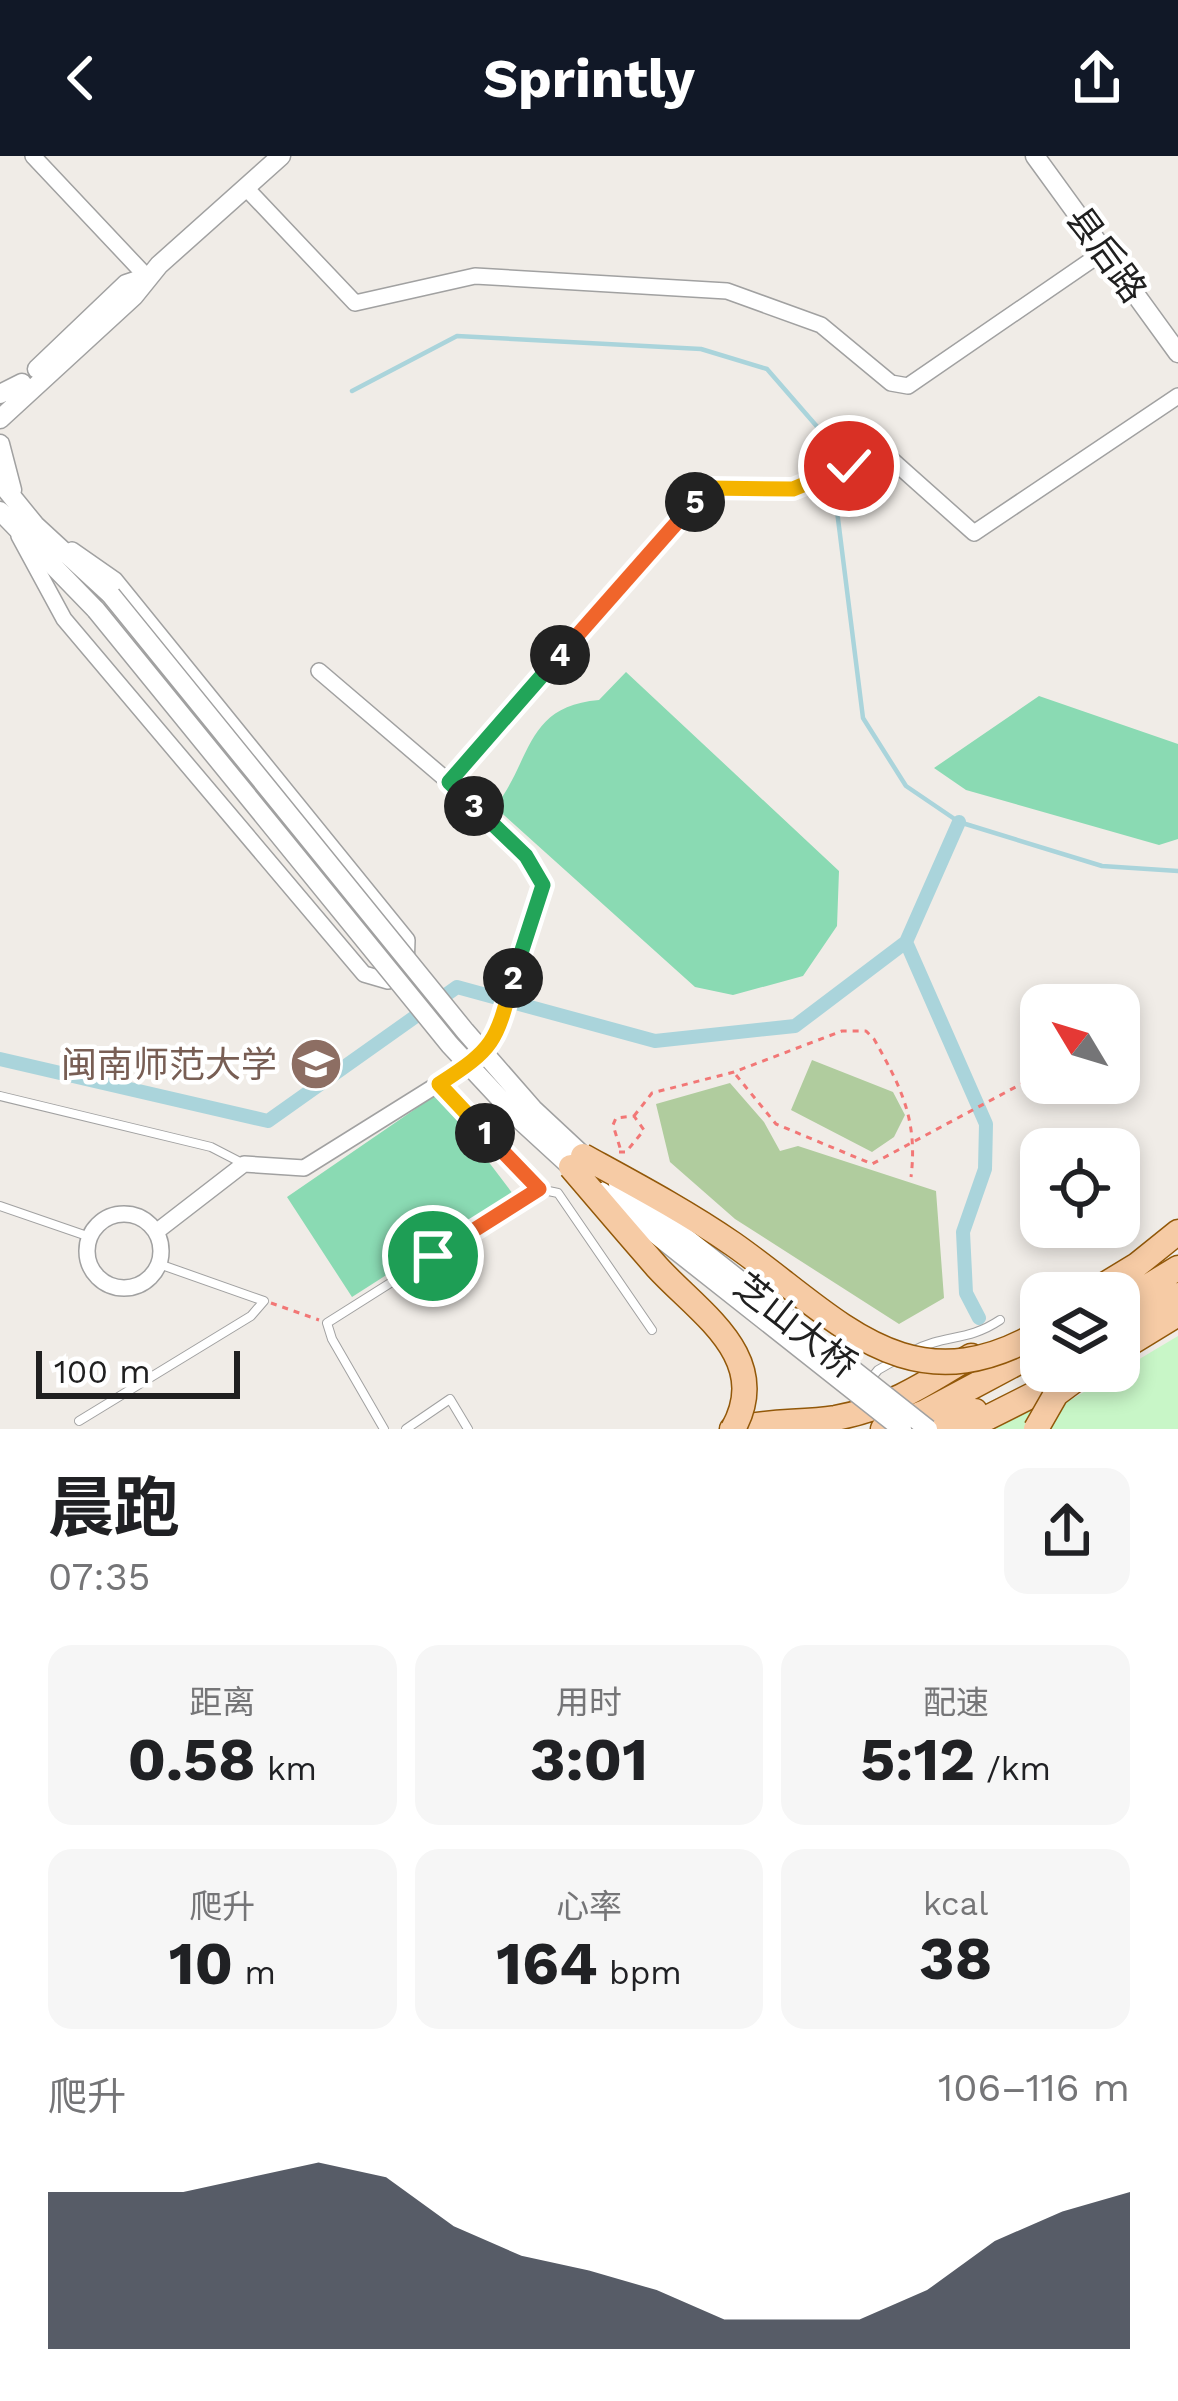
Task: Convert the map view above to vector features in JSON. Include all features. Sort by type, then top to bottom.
[{"type":"main road","points":[[577,1162],[686,1212],[868,1343],[920,1361],[979,1359],[1020,1341]]},
{"type":"main road","points":[[577,1162],[662,1271],[723,1330],[744,1374],[742,1413],[732,1429]]},
{"type":"main road","points":[[1125,1272],[1178,1232]]},
{"type":"main road","points":[[1140,1274],[1178,1252]]},
{"type":"main road","points":[[1140,1291],[1178,1268]]},
{"type":"main road","points":[[1140,1318],[1178,1295]]},
{"type":"main road","points":[[1140,1338],[1178,1315]]},
{"type":"main road","points":[[1140,1353],[1178,1330]]},
{"type":"main road","points":[[732,1429],[846,1415],[885,1405],[1020,1332]]},
{"type":"main road","points":[[883,1429],[1020,1361]]},
{"type":"main road","points":[[939,1429],[1020,1387]]},
{"type":"main road","points":[[965,1429],[1038,1392]]},
{"type":"main road","points":[[1036,1429],[1059,1392]]},
{"type":"street","points":[[33,156],[147,277]]},
{"type":"street","points":[[1,408],[134,296],[147,277],[281,156]]},
{"type":"street","name":"县后路","points":[[1035,156],[1178,353]]},
{"type":"street","points":[[246,188],[356,303],[475,276],[727,292],[821,325],[891,383],[908,386],[1106,250]]},
{"type":"street","points":[[147,277],[125,284],[1,408],[0,443],[13,517],[96,610],[450,1045],[520,1120],[714,1272],[902,1429]]},
{"type":"street","points":[[449,782],[707,488],[793,489],[882,452],[974,533],[1178,396]]},
{"type":"street","points":[[0,482],[13,517],[64,619],[364,974],[388,981],[406,969],[407,940],[115,580],[13,517]]},
{"type":"street","points":[[13,517],[111,595],[577,1162]]},
{"type":"street","points":[[156,1232],[244,1164],[304,1168],[480,1058],[499,1029],[543,885],[526,856],[449,782],[319,671]]},
{"type":"street","points":[[128,1214],[149,1223],[156,1232],[159,1264],[134,1287],[111,1286],[88,1260],[90,1238],[105,1220],[128,1214]]},
{"type":"street","name":"芝山大桥","points":[[714,1272],[928,1429]]},
{"type":"lane","points":[[439,1084],[539,1189],[558,1193],[652,1330]]},
{"type":"lane","points":[[0,1096],[211,1147],[244,1164]]},
{"type":"lane","points":[[384,1429],[327,1322],[539,1189]]},
{"type":"lane","points":[[0,1206],[90,1238]]},
{"type":"lane","points":[[80,1421],[251,1316],[264,1301],[159,1264]]},
{"type":"lane","points":[[846,1415],[878,1370],[935,1340],[978,1334],[1000,1320]]},
{"type":"lane","points":[[406,1429],[449,1399],[468,1429]]},
{"type":"path","points":[[634,1116],[644,1130],[626,1152],[621,1151],[613,1125],[616,1118],[634,1116],[652,1093],[734,1072],[842,1031],[866,1031],[895,1076],[916,1141],[911,1177]]},
{"type":"path","points":[[734,1072],[776,1124],[872,1164],[1020,1085]]},
{"type":"path","points":[[264,1301],[327,1322]]},
{"type":"green space","points":[[626,672],[839,871],[837,926],[803,976],[733,995],[695,987],[495,807],[543,724],[575,704],[599,700]]},
{"type":"green space","points":[[1039,696],[1178,744],[1178,839],[1159,845],[966,790],[934,768]]},
{"type":"green space","points":[[812,1060],[893,1092],[905,1115],[894,1137],[872,1152],[791,1110]]},
{"type":"green space","points":[[730,1083],[764,1122],[780,1151],[798,1146],[936,1191],[944,1298],[899,1324],[735,1219],[670,1162],[656,1104]]},
{"type":"green space","points":[[437,1094],[513,1194],[352,1297],[287,1197]]},
{"type":"green space","points":[[1178,1336],[1178,1429],[974,1429],[1026,1396],[1047,1414],[1084,1392],[1140,1392],[1140,1359]]},
{"type":"waterway","points":[[352,391],[457,336],[701,349],[767,369],[820,430],[830,468]]},
{"type":"waterway","points":[[833,479],[863,718],[906,786],[959,822],[1102,866],[1178,871]]},
{"type":"waterway","points":[[906,942],[959,822]]},
{"type":"waterway","points":[[0,1059],[268,1121],[457,987],[655,1041],[795,1026],[906,942],[986,1124],[985,1169],[963,1232],[966,1293],[979,1318]]},
{"type":"place","name":"闽南师范大学","points":[[316,1064]]},
{"type":"route","points":[[433,1256],[539,1189],[439,1084],[480,1058],[499,1029],[543,885],[526,856],[449,782],[707,488],[793,489],[849,466]]}]
